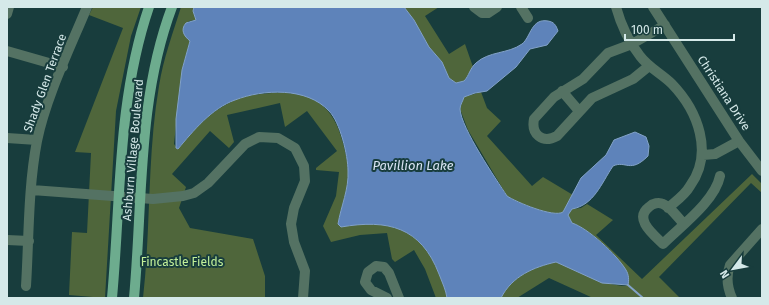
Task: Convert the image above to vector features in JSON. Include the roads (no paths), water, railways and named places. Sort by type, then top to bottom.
[{"type":"main road","name":"Ashburn Village Boulevard","points":[[112,298],[128,89],[140,33],[149,7]]},
{"type":"main road","name":"Ashburn Village Boulevard","points":[[134,298],[146,119],[152,74],[164,28],[172,7]]},
{"type":"street","points":[[7,14],[9,7]]},
{"type":"street","name":"Shady Glen Terrace","points":[[26,286],[28,241],[37,140],[46,108],[88,7]]},
{"type":"street","points":[[474,7],[482,13],[488,13],[497,7]]},
{"type":"street","points":[[521,7],[528,18]]},
{"type":"street","points":[[616,7],[632,44],[649,66],[672,84],[691,110],[701,135],[703,155],[698,174],[691,186],[668,208]]},
{"type":"street","name":"Christiana Drive","points":[[653,7],[739,141],[762,171]]},
{"type":"street","points":[[649,66],[633,79],[597,94],[579,111],[557,136],[551,139],[538,136],[534,131],[534,119],[554,97],[583,79],[608,53],[632,44],[665,25]]},
{"type":"street","points":[[7,51],[63,67]]},
{"type":"street","points":[[562,91],[579,111]]},
{"type":"street","points":[[32,190],[120,197],[174,198],[194,193],[208,183],[242,147],[254,139],[273,137],[287,142],[301,157],[305,173],[305,181],[294,208],[291,224],[294,242],[301,256],[305,271],[303,298]]},
{"type":"street","points":[[7,138],[37,140]]},
{"type":"street","points":[[703,155],[715,154],[739,141]]},
{"type":"street","points":[[684,224],[663,204],[657,203],[646,209],[644,222],[663,244],[684,224],[713,195],[720,176]]},
{"type":"street","points":[[732,298],[729,292],[727,278],[730,265],[762,229]]},
{"type":"street","points":[[7,240],[28,241]]},
{"type":"street","points":[[387,298],[371,290],[365,282],[368,272],[376,266],[384,267],[389,273],[399,298]]},
{"type":"water","name":"Pavillion Lake","points":[[194,7],[404,7],[414,20],[429,47],[442,62],[449,78],[456,83],[464,81],[474,65],[481,59],[517,47],[525,41],[538,22],[550,21],[556,25],[558,31],[547,45],[530,49],[516,67],[487,91],[464,97],[460,108],[462,117],[472,140],[507,196],[518,202],[552,213],[563,212],[581,178],[606,155],[614,140],[635,132],[646,137],[649,146],[648,156],[637,164],[629,166],[621,164],[613,166],[596,193],[580,207],[572,209],[568,215],[572,223],[594,236],[622,264],[627,272],[628,285],[602,283],[556,262],[532,270],[517,278],[501,298],[447,298],[444,286],[432,258],[423,246],[412,236],[401,230],[388,226],[374,224],[341,227],[338,224],[348,178],[348,164],[340,131],[333,116],[320,103],[297,94],[271,92],[246,96],[235,100],[218,108],[178,149],[176,148],[176,119],[182,70],[190,41],[186,37],[183,28],[186,23],[196,20],[193,11]]},
{"type":"waterway","points":[[628,285],[643,298]]},
{"type":"park label","name":"Fincastle Fields","points":[[182,262]]}]
